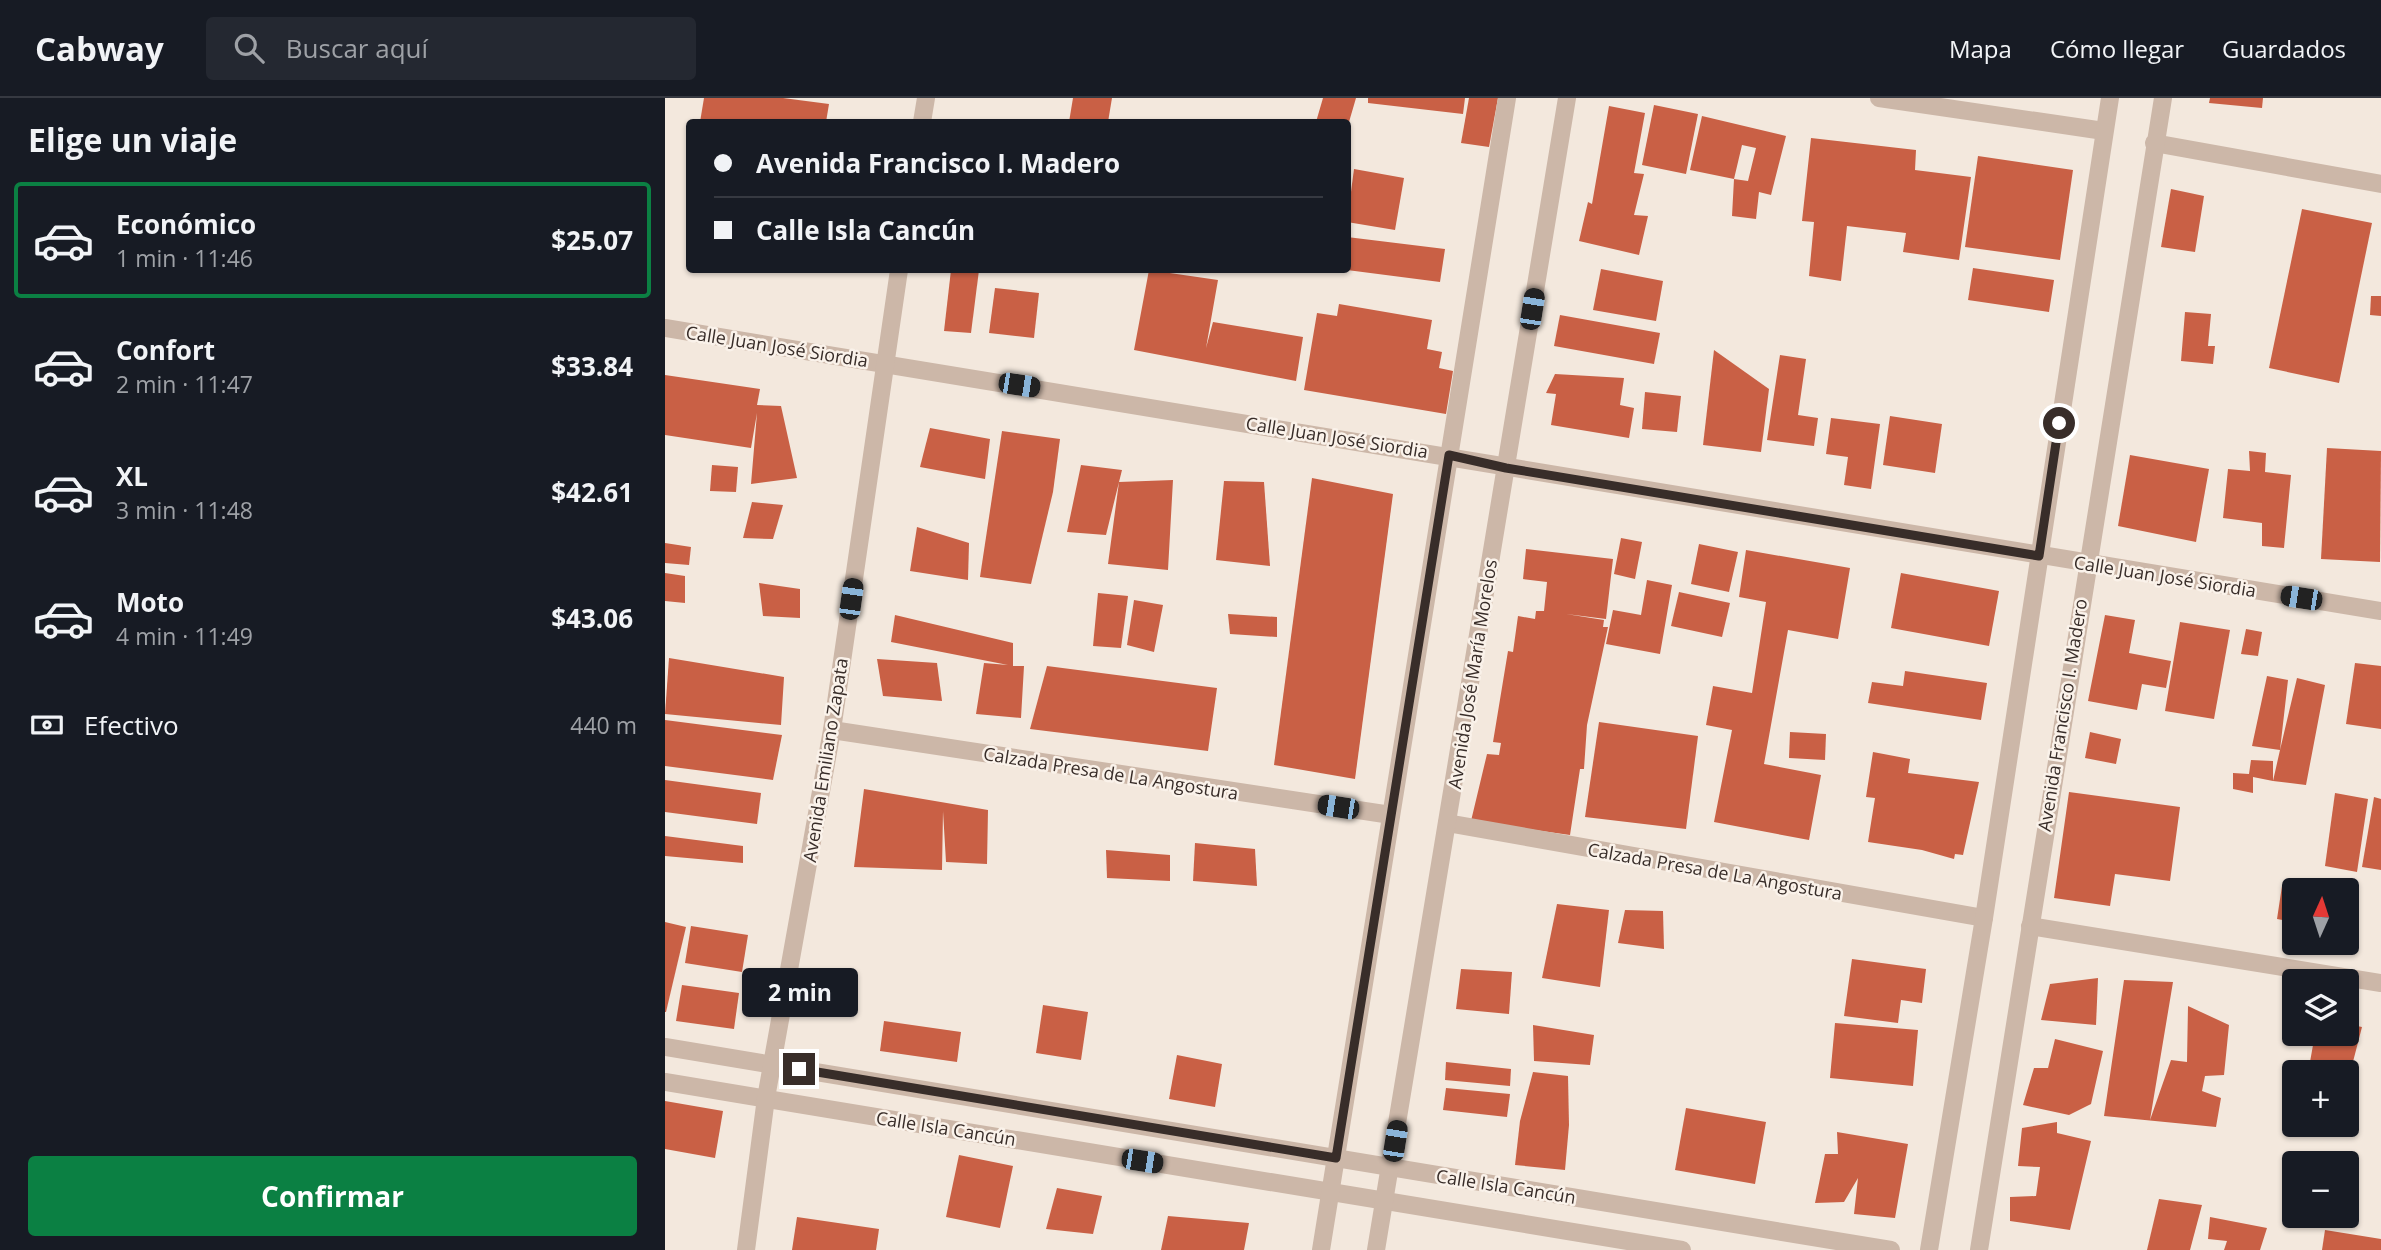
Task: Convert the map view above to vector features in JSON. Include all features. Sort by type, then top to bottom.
[{"type":"street","points":[[922,119],[926,98]]},
{"type":"street","points":[[1321,1250],[1507,98]]},
{"type":"street","name":"Avenida José María Morelos","points":[[1376,1250],[1567,98]]},
{"type":"street","points":[[1879,98],[2104,131]]},
{"type":"street","points":[[1929,1250],[1984,918],[2110,98]]},
{"type":"street","name":"Avenida Francisco I. Madero","points":[[1979,1250],[2162,98]]},
{"type":"street","points":[[2154,143],[2381,184]]},
{"type":"street","name":"Avenida Emiliano Zapata","points":[[745,1250],[767,1098],[832,730],[899,273]]},
{"type":"street","name":"Calle Juan José Siordia","points":[[665,328],[1449,455],[1506,468],[2381,611]]},
{"type":"street","name":"Calzada Presa de La Angostura","points":[[832,730],[1391,815]]},
{"type":"street","name":"Calzada Presa de La Angostura","points":[[1447,823],[1984,918]]},
{"type":"street","points":[[2030,926],[2381,984]]},
{"type":"street","name":"Calle Isla Cancún","points":[[665,1047],[1891,1250]]},
{"type":"street","name":"Calle Isla Cancún","points":[[665,1082],[1682,1250]]},
{"type":"building","points":[[704,98],[783,98],[829,104],[826,119],[700,119]]},
{"type":"building","points":[[1073,98],[1112,98],[1108,119],[1070,119]]},
{"type":"building","points":[[1323,98],[1356,98],[1350,119],[1317,119]]},
{"type":"building","points":[[1368,98],[1465,98],[1463,114],[1368,103]]},
{"type":"building","points":[[1469,98],[1498,98],[1489,147],[1461,143]]},
{"type":"building","points":[[2210,98],[2263,98],[2262,108],[2209,103]]},
{"type":"building","points":[[1654,105],[1698,114],[1686,174],[1642,165]]},
{"type":"building","points":[[1609,106],[1645,113],[1634,173],[1644,174],[1634,215],[1648,216],[1639,255],[1579,241],[1588,202],[1592,204]]},
{"type":"building","points":[[1702,116],[1786,136],[1771,195],[1759,192],[1756,219],[1732,216],[1734,179],[1690,170]],"holes":[[[1742,145],[1756,148],[1748,181],[1734,179]]]},
{"type":"building","points":[[1811,138],[1916,150],[1915,170],[1971,177],[1959,260],[1903,252],[1906,233],[1847,226],[1841,281],[1809,276],[1814,222],[1802,221]]},
{"type":"building","points":[[1978,156],[2073,170],[2060,260],[1965,247]]},
{"type":"building","points":[[1354,169],[1404,178],[1395,230],[1351,223]]},
{"type":"building","points":[[2171,189],[2204,196],[2195,252],[2161,247]]},
{"type":"building","points":[[2302,209],[2372,223],[2339,383],[2269,368]]},
{"type":"building","points":[[1351,237],[1445,249],[1440,282],[1351,271]]},
{"type":"building","points":[[1973,268],[2054,280],[2049,312],[1968,300]]},
{"type":"building","points":[[1601,269],[1663,281],[1656,321],[1593,310]]},
{"type":"building","points":[[951,273],[979,273],[971,333],[944,331]]},
{"type":"building","points":[[1148,273],[1170,273],[1218,280],[1206,348],[1213,322],[1303,337],[1296,381],[1134,350]]},
{"type":"building","points":[[995,288],[1039,293],[1034,338],[989,333]]},
{"type":"building","points":[[2371,296],[2381,296],[2381,316],[2370,315]]},
{"type":"building","points":[[1339,304],[1432,320],[1427,349],[1442,352],[1439,368],[1453,371],[1446,414],[1304,390],[1317,313],[1337,316]]},
{"type":"building","points":[[2185,312],[2211,314],[2208,346],[2215,346],[2213,364],[2181,361]]},
{"type":"building","points":[[1560,315],[1660,333],[1654,364],[1554,346]]},
{"type":"building","points":[[1714,350],[1769,389],[1761,452],[1703,445]]},
{"type":"building","points":[[1780,355],[1806,359],[1798,415],[1818,418],[1814,446],[1767,440]]},
{"type":"building","points":[[1555,374],[1624,378],[1620,405],[1634,408],[1629,438],[1551,425],[1556,394],[1546,393]]},
{"type":"building","points":[[665,375],[760,389],[757,405],[781,406],[797,478],[751,484],[757,413],[751,448],[665,435]]},
{"type":"building","points":[[1645,392],[1681,396],[1677,432],[1642,429]]},
{"type":"building","points":[[1890,416],[1942,424],[1935,473],[1883,465]]},
{"type":"building","points":[[1831,418],[1880,424],[1871,489],[1844,485],[1848,457],[1826,454]]},
{"type":"building","points":[[930,428],[990,439],[985,479],[920,467]]},
{"type":"building","points":[[1002,431],[1060,439],[1053,492],[1031,584],[980,577]]},
{"type":"building","points":[[2327,448],[2381,451],[2380,562],[2321,559]]},
{"type":"building","points":[[2249,451],[2266,453],[2265,472],[2291,475],[2284,548],[2262,546],[2262,523],[2223,518],[2228,469],[2250,471]]},
{"type":"building","points":[[2130,455],[2209,469],[2196,542],[2118,526]]},
{"type":"building","points":[[712,465],[738,467],[736,492],[710,491]]},
{"type":"building","points":[[1081,465],[1122,470],[1106,535],[1067,532]]},
{"type":"building","points":[[1312,478],[1393,494],[1355,779],[1274,765]]},
{"type":"building","points":[[1173,480],[1168,570],[1108,564],[1119,482]]},
{"type":"building","points":[[1224,481],[1264,482],[1270,566],[1216,560]]},
{"type":"building","points":[[752,502],[783,505],[773,539],[743,538]]},
{"type":"building","points":[[917,527],[969,543],[968,580],[910,571]]},
{"type":"building","points":[[1621,538],[1642,542],[1635,579],[1614,574]]},
{"type":"building","points":[[665,543],[691,547],[689,565],[665,563]]},
{"type":"building","points":[[1699,544],[1738,552],[1729,592],[1691,584]]},
{"type":"building","points":[[1526,549],[1613,559],[1606,619],[1566,614],[1604,620],[1603,627],[1608,627],[1587,725],[1584,769],[1580,769],[1570,835],[1471,821],[1487,754],[1499,755],[1501,743],[1493,742],[1508,651],[1513,652],[1518,616],[1535,619],[1536,611],[1544,611],[1547,582],[1523,579]]},
{"type":"building","points":[[1746,550],[1850,568],[1838,639],[1788,630],[1764,764],[1821,775],[1809,840],[1714,822],[1732,730],[1706,725],[1713,686],[1752,693],[1766,602],[1739,597]]},
{"type":"building","points":[[665,573],[685,576],[685,603],[665,601]]},
{"type":"building","points":[[1901,573],[1999,591],[1989,646],[1891,628]]},
{"type":"building","points":[[1647,580],[1672,585],[1660,654],[1606,644],[1613,610],[1641,615]]},
{"type":"building","points":[[759,583],[800,589],[800,618],[763,616]]},
{"type":"building","points":[[1679,592],[1730,603],[1722,637],[1671,626]]},
{"type":"building","points":[[1098,593],[1128,596],[1121,648],[1093,646]]},
{"type":"building","points":[[1134,600],[1163,605],[1154,652],[1127,645]]},
{"type":"building","points":[[1228,614],[1277,617],[1277,637],[1230,634]]},
{"type":"building","points":[[895,615],[1013,643],[1013,666],[1024,666],[1021,718],[976,714],[984,663],[1008,665],[891,642]]},
{"type":"building","points":[[2105,615],[2135,620],[2129,653],[2171,661],[2166,688],[2142,684],[2137,710],[2088,701]]},
{"type":"building","points":[[2180,622],[2230,630],[2214,719],[2165,711]]},
{"type":"building","points":[[2246,629],[2262,632],[2258,656],[2241,654]]},
{"type":"building","points":[[669,658],[784,677],[781,725],[665,714]]},
{"type":"building","points":[[877,659],[937,663],[942,701],[883,696]]},
{"type":"building","points":[[2355,663],[2381,666],[2381,729],[2346,724]]},
{"type":"building","points":[[1047,666],[1217,688],[1208,751],[1030,729]]},
{"type":"building","points":[[1905,671],[1987,683],[1981,720],[1868,703],[1872,682],[1903,686]]},
{"type":"building","points":[[2267,676],[2288,680],[2280,750],[2252,746]]},
{"type":"building","points":[[2297,678],[2325,685],[2306,785],[2273,781]]},
{"type":"building","points":[[665,720],[782,735],[773,780],[665,766]]},
{"type":"building","points":[[1599,722],[1698,736],[1686,829],[1585,817]]},
{"type":"building","points":[[1790,732],[1826,734],[1825,760],[1789,758]]},
{"type":"building","points":[[2090,732],[2121,739],[2116,764],[2085,758]]},
{"type":"building","points":[[1873,752],[1910,759],[1908,773],[1979,782],[1963,855],[1955,854],[1954,859],[1922,850],[1868,842],[1875,798],[1866,797]]},
{"type":"building","points":[[2251,760],[2273,761],[2273,781],[2253,777],[2253,793],[2233,789],[2233,773],[2249,774]]},
{"type":"building","points":[[665,780],[761,793],[757,824],[665,812]]},
{"type":"building","points":[[864,789],[988,810],[987,864],[946,862],[943,811],[942,870],[854,867]]},
{"type":"building","points":[[2069,792],[2180,807],[2170,881],[2115,874],[2110,906],[2054,898]]},
{"type":"building","points":[[2335,793],[2368,799],[2357,872],[2325,866]]},
{"type":"building","points":[[2374,797],[2381,799],[2381,870],[2362,867]]},
{"type":"building","points":[[665,836],[743,846],[743,863],[665,856]]},
{"type":"building","points":[[1195,843],[1255,849],[1257,886],[1193,881]]},
{"type":"building","points":[[1106,850],[1170,855],[1170,881],[1107,878]]},
{"type":"building","points":[[2282,886],[2282,920],[2277,919]]},
{"type":"building","points":[[1557,904],[1609,910],[1600,987],[1542,978]]},
{"type":"building","points":[[1625,910],[1663,911],[1664,949],[1618,943]]},
{"type":"building","points":[[665,922],[686,927],[666,1012],[665,1012]]},
{"type":"building","points":[[691,926],[748,935],[742,972],[685,963]]},
{"type":"building","points":[[1852,959],[1926,969],[1922,1003],[1901,1000],[1898,1023],[1844,1016]]},
{"type":"building","points":[[1461,969],[1512,972],[1509,1014],[1456,1009]]},
{"type":"building","points":[[2098,978],[2096,1025],[2041,1020],[2050,984]]},
{"type":"building","points":[[2124,980],[2173,982],[2150,1120],[2171,1060],[2187,1062],[2188,1006],[2229,1025],[2224,1075],[2205,1076],[2202,1091],[2221,1098],[2216,1127],[2104,1116]]},
{"type":"building","points":[[682,985],[739,993],[734,1029],[676,1021]]},
{"type":"building","points":[[1043,1005],[1088,1012],[1081,1060],[1036,1053]]},
{"type":"building","points":[[884,1021],[961,1032],[957,1062],[880,1051]]},
{"type":"building","points":[[1835,1023],[1918,1030],[1913,1086],[1830,1078]]},
{"type":"building","points":[[1533,1025],[1594,1035],[1590,1065],[1534,1061]]},
{"type":"building","points":[[2055,1039],[2103,1051],[2091,1104],[2069,1115],[2023,1105],[2034,1068],[2048,1068]]},
{"type":"building","points":[[2313,1046],[2357,1046],[2353,1060],[2310,1060]]},
{"type":"building","points":[[1177,1055],[1222,1064],[1215,1107],[1169,1099]]},
{"type":"building","points":[[1446,1062],[1511,1069],[1510,1086],[1445,1080]]},
{"type":"building","points":[[1533,1072],[1568,1076],[1569,1125],[1565,1170],[1515,1165],[1520,1121]]},
{"type":"building","points":[[1446,1088],[1510,1094],[1507,1117],[1443,1110]]},
{"type":"building","points":[[665,1101],[723,1111],[715,1158],[665,1149]]},
{"type":"building","points":[[1686,1108],[1766,1122],[1755,1184],[1675,1170]]},
{"type":"building","points":[[2057,1122],[2057,1133],[2091,1141],[2070,1230],[2010,1221],[2010,1197],[2036,1196],[2040,1167],[2018,1166],[2022,1128]]},
{"type":"building","points":[[1837,1132],[1908,1144],[1895,1218],[1854,1214],[1858,1178],[1844,1202],[1815,1203],[1825,1154],[1838,1154]]},
{"type":"building","points":[[959,1155],[1013,1166],[1000,1228],[946,1217]]},
{"type":"building","points":[[1057,1188],[1102,1196],[1093,1234],[1046,1229]]},
{"type":"building","points":[[2159,1199],[2202,1205],[2190,1250],[2147,1250]]},
{"type":"building","points":[[1168,1216],[1249,1223],[1244,1250],[1161,1250]]},
{"type":"building","points":[[797,1217],[879,1229],[876,1250],[792,1250]]},
{"type":"building","points":[[2210,1217],[2267,1228],[2260,1250],[2224,1250],[2227,1241],[2208,1239]]},
{"type":"building","points":[[2325,1230],[2381,1239],[2381,1250],[2322,1250]]},
{"type":"route","points":[[799,1069],[1336,1158],[1449,455],[1506,468],[2039,556],[2059,423]]}]
